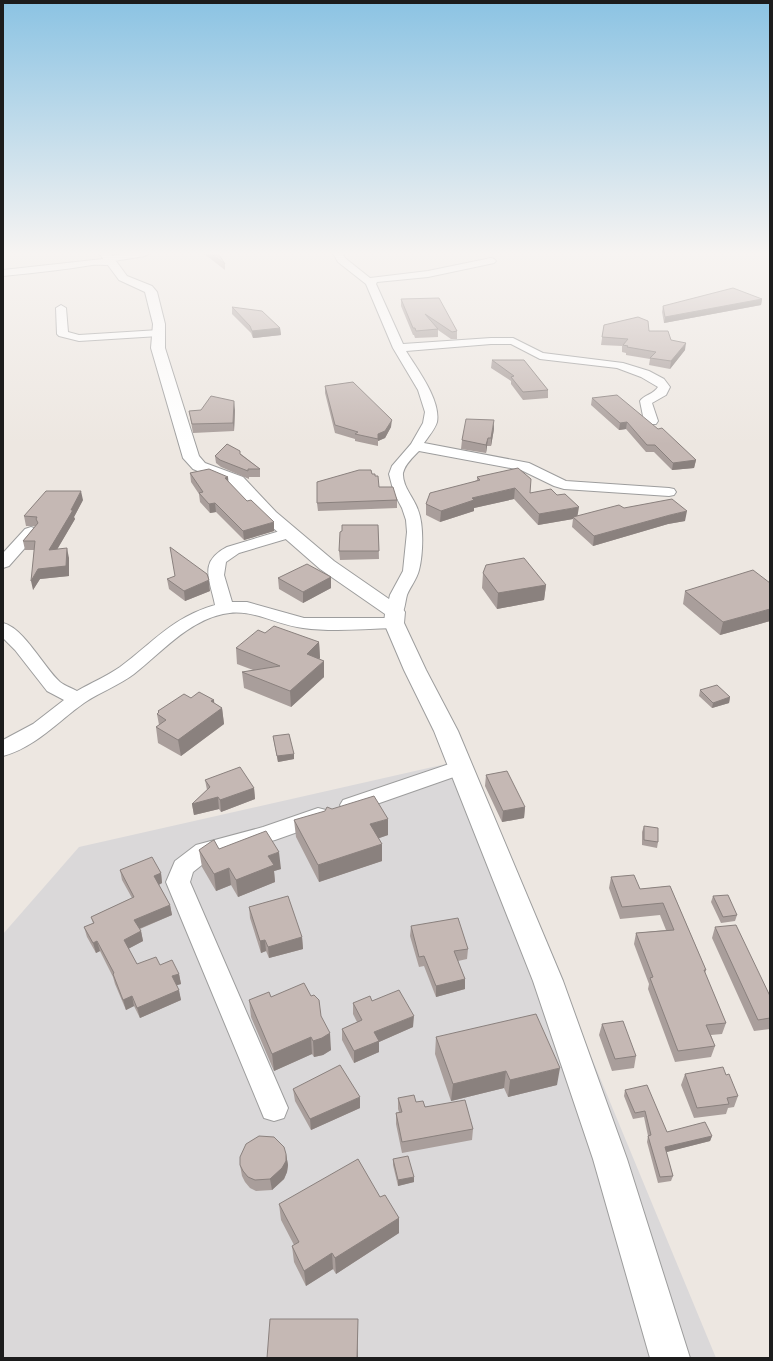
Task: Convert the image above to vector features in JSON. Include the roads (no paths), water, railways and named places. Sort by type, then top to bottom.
[{"type":"street","points":[[61,317],[63,334],[67,336],[79,338],[160,333]]},
{"type":"street","points":[[158,317],[160,333],[158,348],[160,357],[191,458],[199,466],[238,481],[253,499],[290,533],[327,565],[395,617]]},
{"type":"street","points":[[385,317],[399,348],[424,390],[431,412],[430,423],[416,446],[399,466],[396,474],[401,493],[410,508],[414,520],[415,532],[411,571],[399,595],[395,617],[415,670],[462,768],[550,988],[610,1159],[670,1358]]},
{"type":"street","points":[[399,348],[491,341],[513,341],[540,356],[619,365],[645,374],[660,382],[664,387],[662,392],[646,401],[651,421]]},
{"type":"street","points":[[416,446],[524,466],[564,485],[669,492]]},
{"type":"street","points":[[3,563],[31,532]]},
{"type":"street","points":[[224,608],[222,595],[216,576],[216,564],[220,557],[233,550],[290,533]]},
{"type":"street","points":[[3,749],[40,729],[77,699],[126,671],[180,627],[197,617],[224,608],[247,607],[303,623],[336,624],[395,617]]},
{"type":"street","points":[[3,628],[21,646],[54,687],[77,699]]},
{"type":"street","points":[[274,1108],[178,882],[183,866],[194,857],[204,852],[267,834],[462,768]]}]
